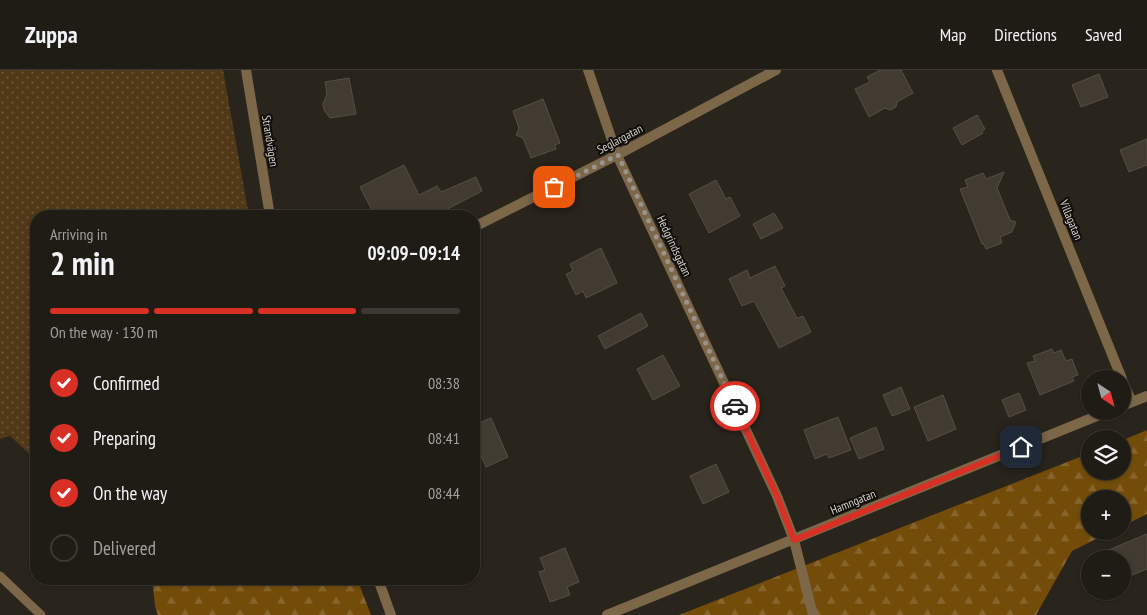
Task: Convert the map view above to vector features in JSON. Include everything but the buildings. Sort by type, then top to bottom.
[{"type":"street","name":"Strandvägen","points":[[246,70],[269,210]]},
{"type":"street","name":"Hedgrindsgatan","points":[[588,70],[618,155],[777,496],[794,540],[813,615]]},
{"type":"street","name":"Seglargatan","points":[[480,224],[618,155],[776,70]]},
{"type":"street","name":"Villagatan","points":[[997,70],[1118,370]]},
{"type":"street","points":[[1131,402],[1147,396]]},
{"type":"street","name":"Hamngatan","points":[[607,615],[1087,420]]},
{"type":"street","points":[[380,585],[392,615]]},
{"type":"lane","points":[[0,576],[41,615]]},
{"type":"shaded area","points":[[0,70],[223,70],[248,210],[30,210],[30,454],[10,436],[0,439]]},
{"type":"green space","points":[[1147,430],[1147,514],[1131,522],[1131,490],[1081,490],[1081,540],[1094,540],[1072,551],[1036,615],[679,615],[1081,457],[1081,480],[1131,480],[1131,437]]},
{"type":"green space","points":[[153,585],[359,585],[371,615],[158,615]]},
{"type":"way so far","points":[[554,187],[618,155],[735,406]]},
{"type":"route","points":[[735,406],[777,496],[794,540],[1021,447]]}]
